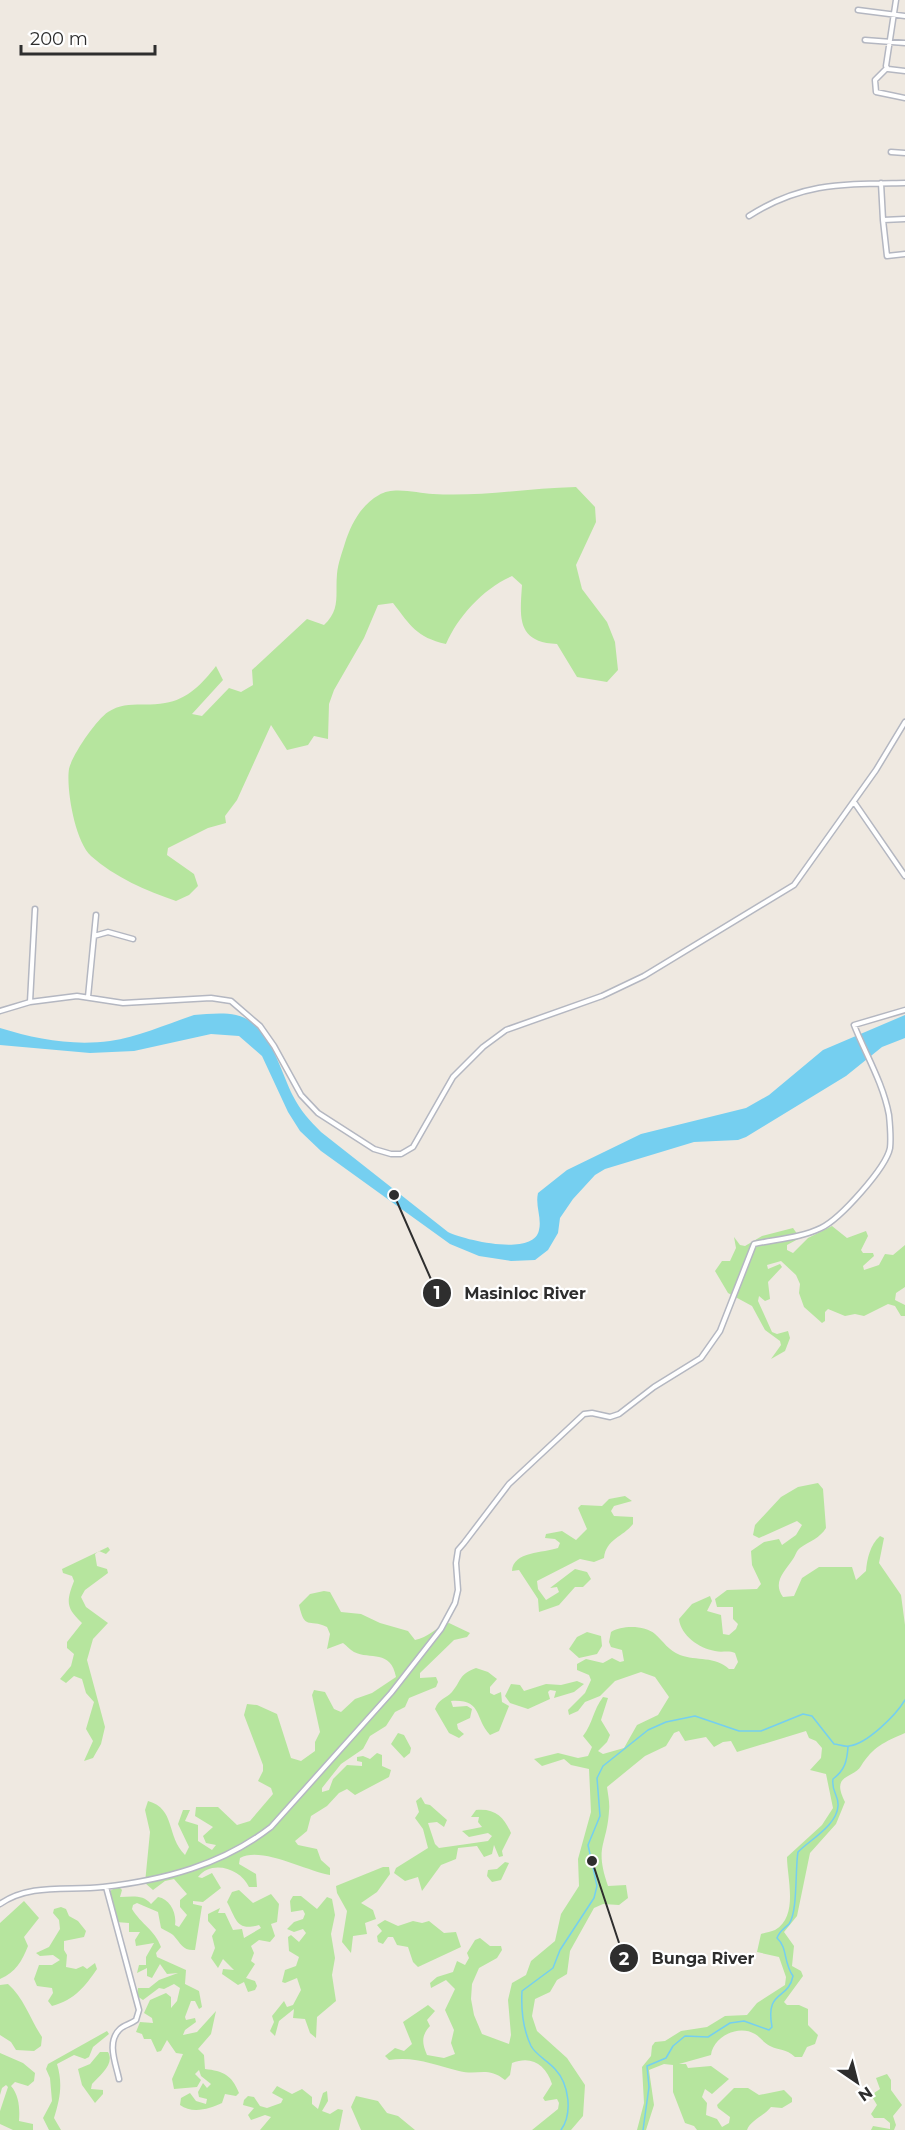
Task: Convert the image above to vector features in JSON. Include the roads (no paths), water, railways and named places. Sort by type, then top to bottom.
[{"type":"street","points":[[896,0],[887,68],[875,80],[876,92],[905,98]]},
{"type":"street","points":[[858,10],[905,16]]},
{"type":"street","points":[[865,40],[905,43]]},
{"type":"street","points":[[887,68],[905,71]]},
{"type":"street","points":[[891,152],[905,153]]},
{"type":"street","points":[[880,183],[887,256],[905,254]]},
{"type":"street","points":[[748,216],[770,203],[801,190],[840,184],[905,183]]},
{"type":"street","points":[[882,220],[905,219]]},
{"type":"street","points":[[0,1011],[30,1002],[88,997],[123,1003],[211,998],[231,1001],[260,1026],[274,1046],[301,1095],[318,1113],[374,1149],[401,1154],[412,1147],[453,1077],[489,1042],[506,1030],[602,996],[644,976],[794,885],[854,801],[905,722]]},
{"type":"street","points":[[854,801],[905,876]]},
{"type":"street","points":[[30,1002],[35,909]]},
{"type":"street","points":[[88,997],[96,915]]},
{"type":"street","points":[[94,936],[108,932],[132,939]]},
{"type":"street","points":[[0,1904],[19,1893],[29,1891],[106,1887],[199,1868],[260,1836],[286,1812],[429,1646],[455,1603],[458,1550],[509,1484],[584,1414],[592,1413],[610,1417],[619,1414],[654,1387],[701,1358],[720,1331],[754,1244],[796,1237],[824,1227],[855,1199],[890,1149],[889,1117],[872,1065],[854,1025],[905,1010]]},
{"type":"street","points":[[106,1887],[139,2010],[136,2020],[121,2028],[114,2036],[112,2050],[119,2079]]},
{"type":"water","points":[[226,1014],[247,1019],[265,1037],[296,1101],[321,1132],[448,1232],[468,1239],[512,1245],[525,1243],[534,1238],[540,1225],[538,1193],[567,1170],[641,1134],[746,1108],[769,1095],[823,1050],[905,1015],[905,1038],[882,1047],[846,1076],[746,1137],[738,1140],[694,1142],[605,1169],[595,1175],[573,1199],[560,1218],[558,1233],[548,1250],[535,1260],[511,1261],[479,1256],[450,1244],[321,1151],[300,1131],[288,1112],[262,1056],[239,1036],[211,1034],[134,1051],[90,1053],[0,1045],[0,1028],[54,1040],[82,1043],[131,1037],[194,1015]]},
{"type":"waterway","points":[[561,2130],[568,2107],[564,2082],[555,2069],[531,2046],[523,2019],[522,1991],[553,1968],[560,1950],[594,1898],[597,1886],[588,1845],[600,1816],[597,1778],[603,1766],[648,1730],[666,1722],[695,1716],[739,1731],[761,1731],[803,1714],[812,1716],[834,1744],[849,1746],[872,1735],[905,1700]]},
{"type":"waterway","points":[[643,2130],[649,2087],[647,2066],[666,2058],[673,2046],[685,2036],[708,2037],[730,2023],[744,2021],[769,2030],[772,2027],[771,2015],[774,2001],[787,1989],[793,1976],[783,1946],[777,1938],[789,1924],[794,1910],[798,1852],[822,1831],[837,1813],[838,1802],[833,1779],[845,1765],[848,1747]]},
{"type":"place","name":"Masinloc River","points":[[394,1195]]},
{"type":"place","name":"Bunga River","points":[[592,1861]]}]
